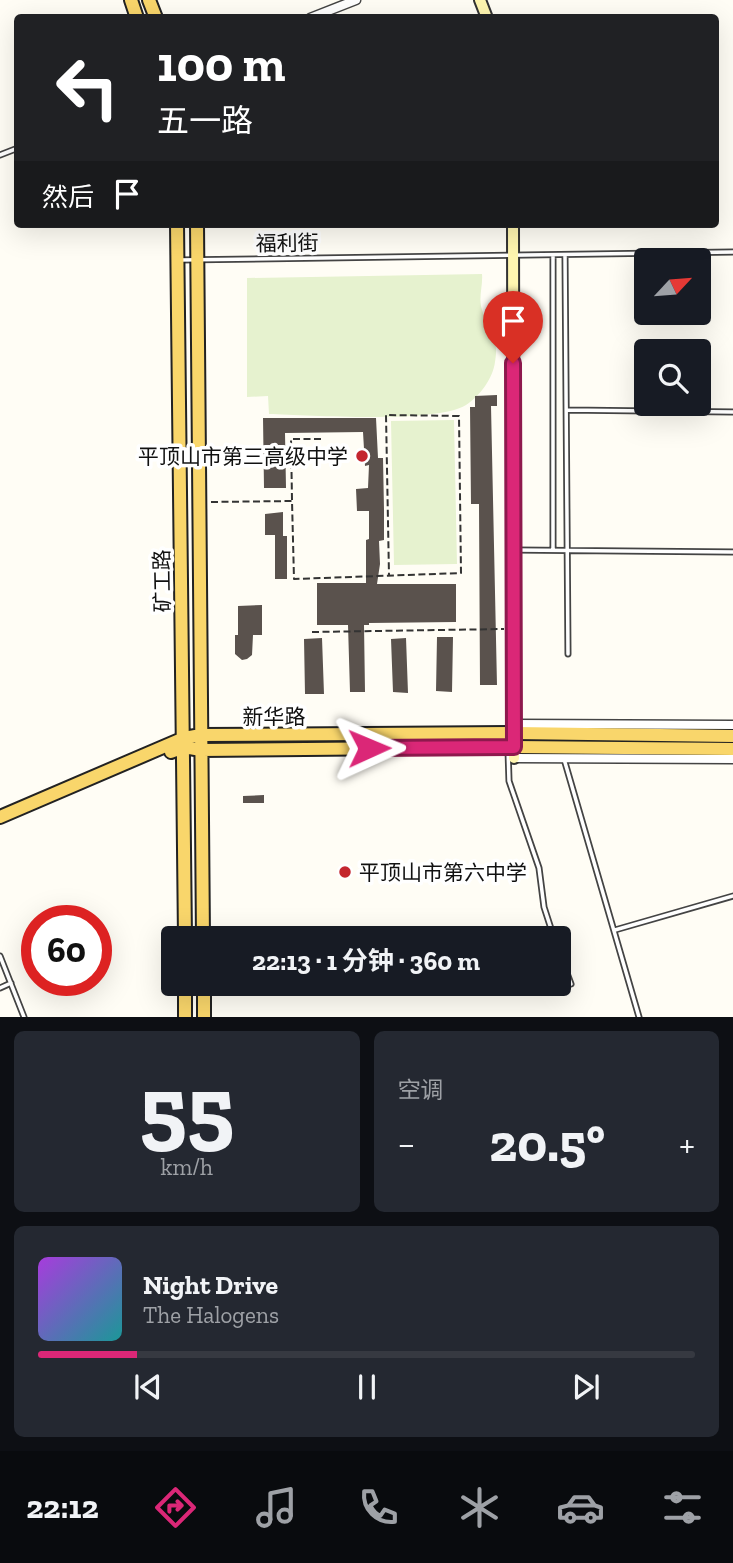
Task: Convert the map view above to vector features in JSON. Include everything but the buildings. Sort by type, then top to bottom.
[{"type":"main road","name":"矿工路","points":[[177,228],[185,926]]},
{"type":"main road","name":"矿工路","points":[[197,228],[203,926]]},
{"type":"main road","name":"新华路","points":[[0,817],[201,735],[515,729],[733,736]]},
{"type":"main road","name":"新华路","points":[[0,826],[184,742],[201,750],[733,749]]},
{"type":"main road","points":[[185,996],[185,1017]]},
{"type":"main road","points":[[204,996],[204,1017]]},
{"type":"street","points":[[320,14],[356,0]]},
{"type":"street","points":[[513,228],[515,729],[512,751],[564,759],[733,759]]},
{"type":"street","points":[[515,729],[733,725]]},
{"type":"lane","name":"福利街","points":[[178,260],[733,252]]},
{"type":"lane","points":[[553,255],[553,550]]},
{"type":"lane","points":[[565,255],[568,654]]},
{"type":"lane","points":[[566,410],[733,412]]},
{"type":"lane","points":[[514,550],[733,552]]},
{"type":"lane","points":[[512,751],[509,781],[539,867],[544,907],[550,926]]},
{"type":"lane","points":[[564,759],[639,1017]]},
{"type":"lane","points":[[615,930],[733,896]]},
{"type":"lane","points":[[0,956],[24,1017]]},
{"type":"lane","points":[[0,988],[11,983]]},
{"type":"path","points":[[324,439],[291,439],[294,579],[389,576],[461,573],[459,416],[386,415],[389,576]]},
{"type":"path","points":[[199,502],[292,501]]},
{"type":"path","points":[[313,632],[501,629]]},
{"type":"green space","points":[[482,274],[481,306],[496,344],[495,362],[485,386],[466,405],[428,415],[313,416],[269,414],[268,396],[247,397],[247,278]]},
{"type":"green space","points":[[454,420],[457,564],[394,565],[391,421]]},
{"type":"place","name":"平顶山市第三高级中学","points":[[362,456]]},
{"type":"place","name":"平顶山市第六中学","points":[[345,872]]},
{"type":"route","points":[[369,748],[514,747],[513,363]]}]
